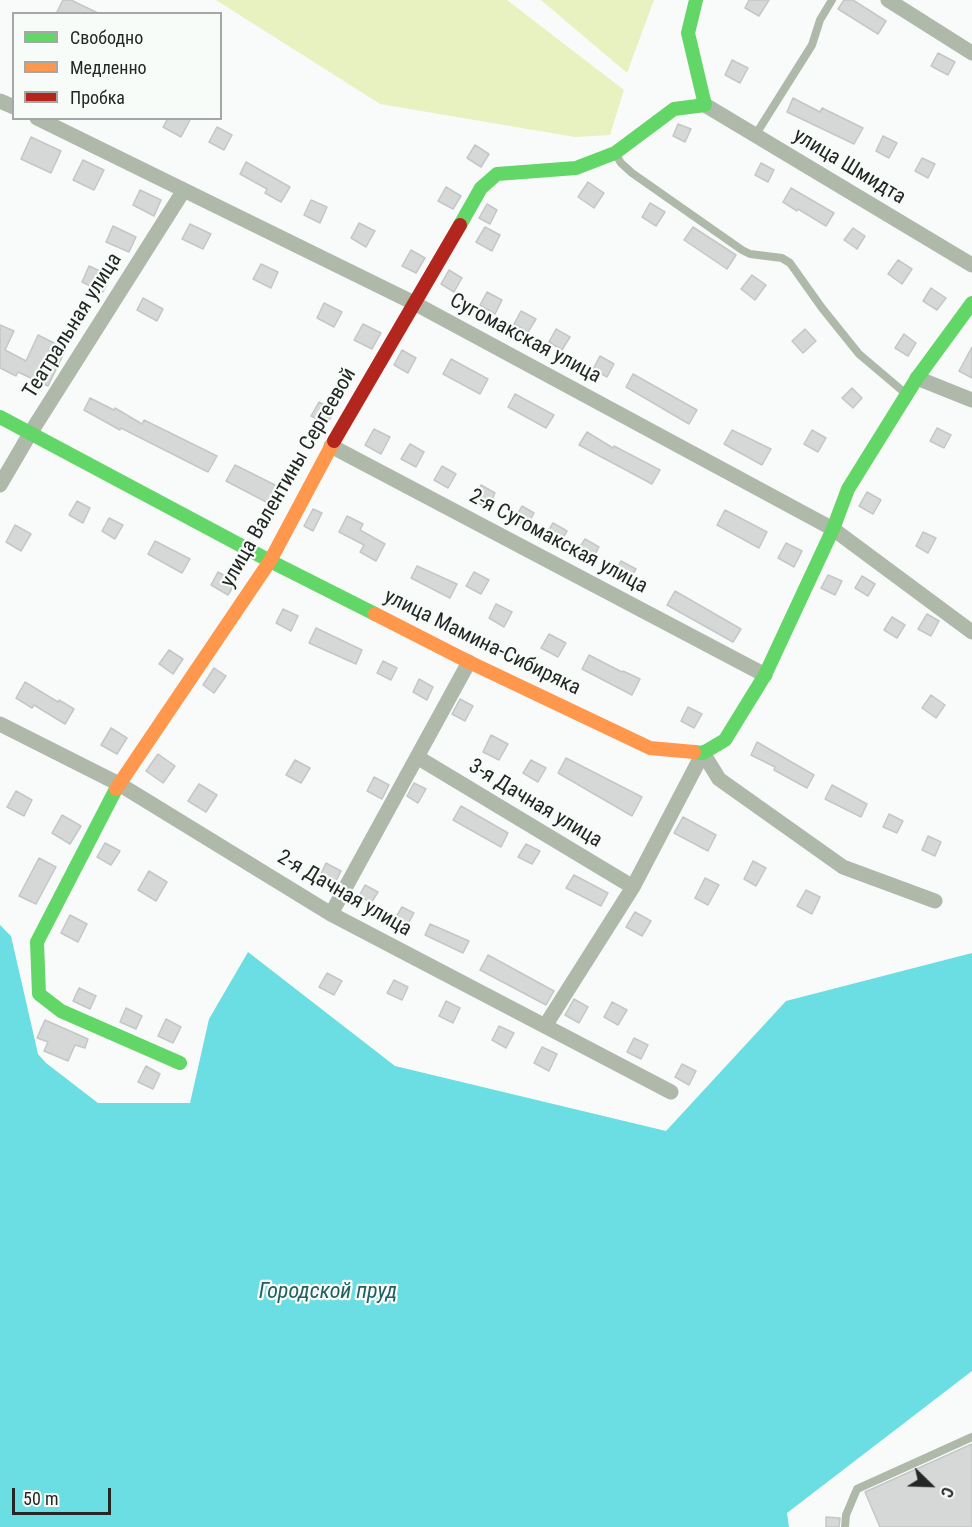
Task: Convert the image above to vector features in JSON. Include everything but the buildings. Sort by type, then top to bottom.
[{"type":"street","points":[[696,0],[688,33],[705,105]]},
{"type":"street","points":[[888,0],[970,47]]},
{"type":"street","name":"улица Шмидта","points":[[705,105],[972,265]]},
{"type":"street","name":"улица Валентины Сергеевой","points":[[180,1063],[61,1011],[39,994],[37,942],[119,784],[270,561],[331,446],[482,188],[497,174],[576,168],[615,153],[674,109],[705,105]]},
{"type":"street","name":"Сугомакская улица","points":[[41,120],[414,303],[833,529],[972,632]]},
{"type":"street","name":"Театральная улица","points":[[0,485],[184,190]]},
{"type":"street","points":[[545,1026],[633,887],[703,753],[725,740],[765,675],[833,529],[848,489],[906,394],[972,303]]},
{"type":"street","points":[[917,378],[972,400]]},
{"type":"street","name":"улица Мамина-Сибиряка","points":[[0,417],[270,561],[469,662],[650,748],[703,753]]},
{"type":"street","name":"2-я Сугомакская улица","points":[[331,446],[765,675]]},
{"type":"street","points":[[331,914],[469,662]]},
{"type":"street","name":"2-я Дачная улица","points":[[0,724],[119,784],[331,914],[671,1092]]},
{"type":"street","points":[[703,753],[719,779],[843,867],[936,901]]},
{"type":"street","name":"3-я Дачная улица","points":[[417,757],[633,887]]},
{"type":"lane","points":[[756,135],[812,45],[820,20],[832,0]]},
{"type":"lane","points":[[615,153],[621,163],[632,173],[742,250],[750,254],[782,258],[790,263],[822,308],[860,354],[906,394]]},
{"type":"lane","points":[[845,1527],[846,1515],[857,1489],[972,1437]]},
{"type":"green space","points":[[216,0],[507,0],[624,90],[610,135],[575,137],[380,104]]},
{"type":"green space","points":[[541,0],[654,0],[627,73]]},
{"type":"water","name":"Городской пруд","points":[[0,925],[11,936],[38,1054],[46,1063],[98,1103],[190,1103],[209,1019],[248,952],[395,1066],[666,1131],[786,1001],[972,953],[972,1371],[787,1513],[789,1527],[0,1527]]},
{"type":"traffic: fast","points":[[460,225],[481,188],[497,174],[576,168],[615,153],[674,109],[705,105],[688,33],[696,0]]},
{"type":"traffic: fast","points":[[694,752],[703,753],[725,740],[765,675],[833,529],[848,489],[917,378],[972,303]]},
{"type":"traffic: fast","points":[[0,417],[270,561],[375,614]]},
{"type":"traffic: fast","points":[[116,789],[37,942],[39,994],[61,1011],[180,1063]]},
{"type":"traffic: slow","points":[[116,789],[270,561],[334,441]]},
{"type":"traffic: slow","points":[[375,614],[469,662],[650,748],[694,752]]},
{"type":"traffic: jam","points":[[334,441],[460,225]]}]
